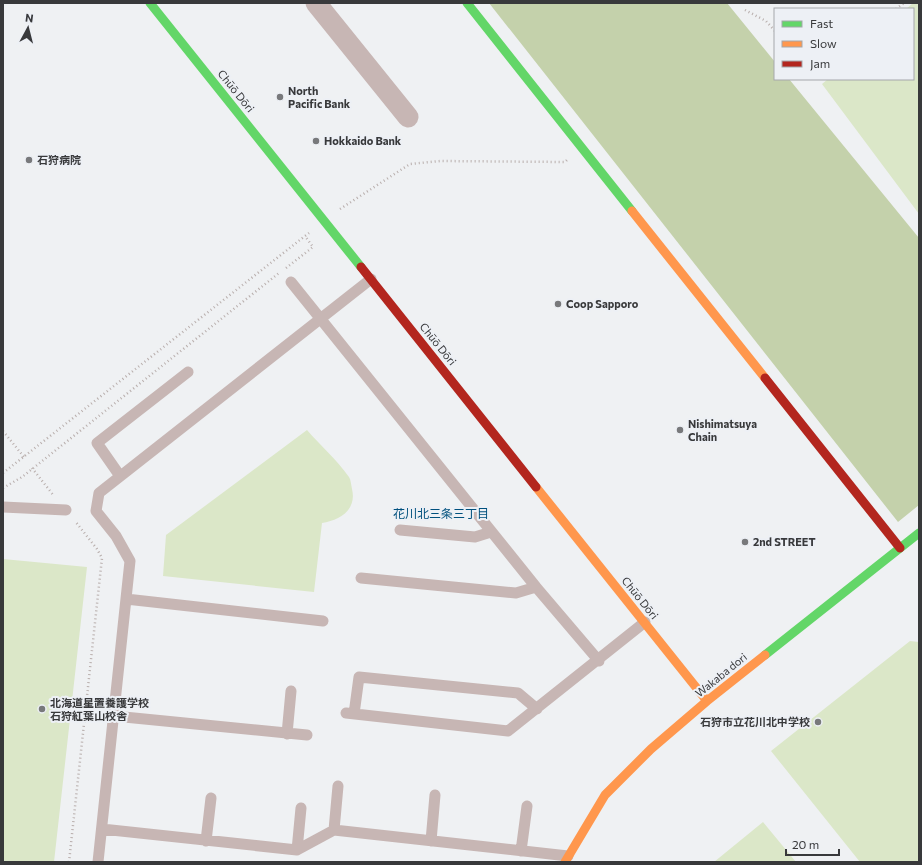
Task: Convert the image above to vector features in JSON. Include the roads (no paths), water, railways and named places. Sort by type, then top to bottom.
[{"type":"street","name":"Chūō Dōri","points":[[150,3],[707,701]]},
{"type":"street","points":[[316,3],[408,117]]},
{"type":"street","points":[[467,3],[900,548]]},
{"type":"street","name":"Wakaba dori","points":[[566,859],[606,795],[652,749],[707,701],[919,533]]},
{"type":"lane","points":[[98,862],[130,562],[116,536],[96,511],[99,492],[371,279]]},
{"type":"lane","points":[[291,282],[491,532],[598,661]]},
{"type":"lane","points":[[120,476],[97,443],[188,372]]},
{"type":"lane","points":[[3,507],[66,510]]},
{"type":"lane","points":[[400,530],[475,537],[491,532]]},
{"type":"lane","points":[[361,578],[516,593],[536,587]]},
{"type":"lane","points":[[126,599],[323,621]]},
{"type":"lane","points":[[537,709],[518,693],[359,677],[350,713],[508,731],[537,709],[598,661],[645,622]]},
{"type":"lane","points":[[287,734],[291,691]]},
{"type":"lane","points":[[114,716],[307,735]]},
{"type":"lane","points":[[334,830],[338,786]]},
{"type":"lane","points":[[431,841],[435,795]]},
{"type":"lane","points":[[206,840],[210,798]]},
{"type":"lane","points":[[521,851],[527,806]]},
{"type":"lane","points":[[298,850],[301,808]]},
{"type":"lane","points":[[102,830],[298,850],[334,830],[521,851],[566,859]]},
{"type":"place","name":"North Pacific Bank","points":[[280,97]]},
{"type":"place","name":"Hokkaido Bank","points":[[316,141]]},
{"type":"place","name":"石狩病院","points":[[29,160]]},
{"type":"place","name":"Coop Sapporo","points":[[558,304]]},
{"type":"place","name":"Nishimatsuya Chain","points":[[680,430]]},
{"type":"place","name":"2nd STREET","points":[[745,542]]},
{"type":"place","name":"北海道星置養護学校 石狩紅葉山校舎","points":[[42,709]]},
{"type":"place","name":"石狩市立花川北中学校","points":[[818,722]]},
{"type":"district","name":"花川北三条三丁目","points":[[441,514]]}]
